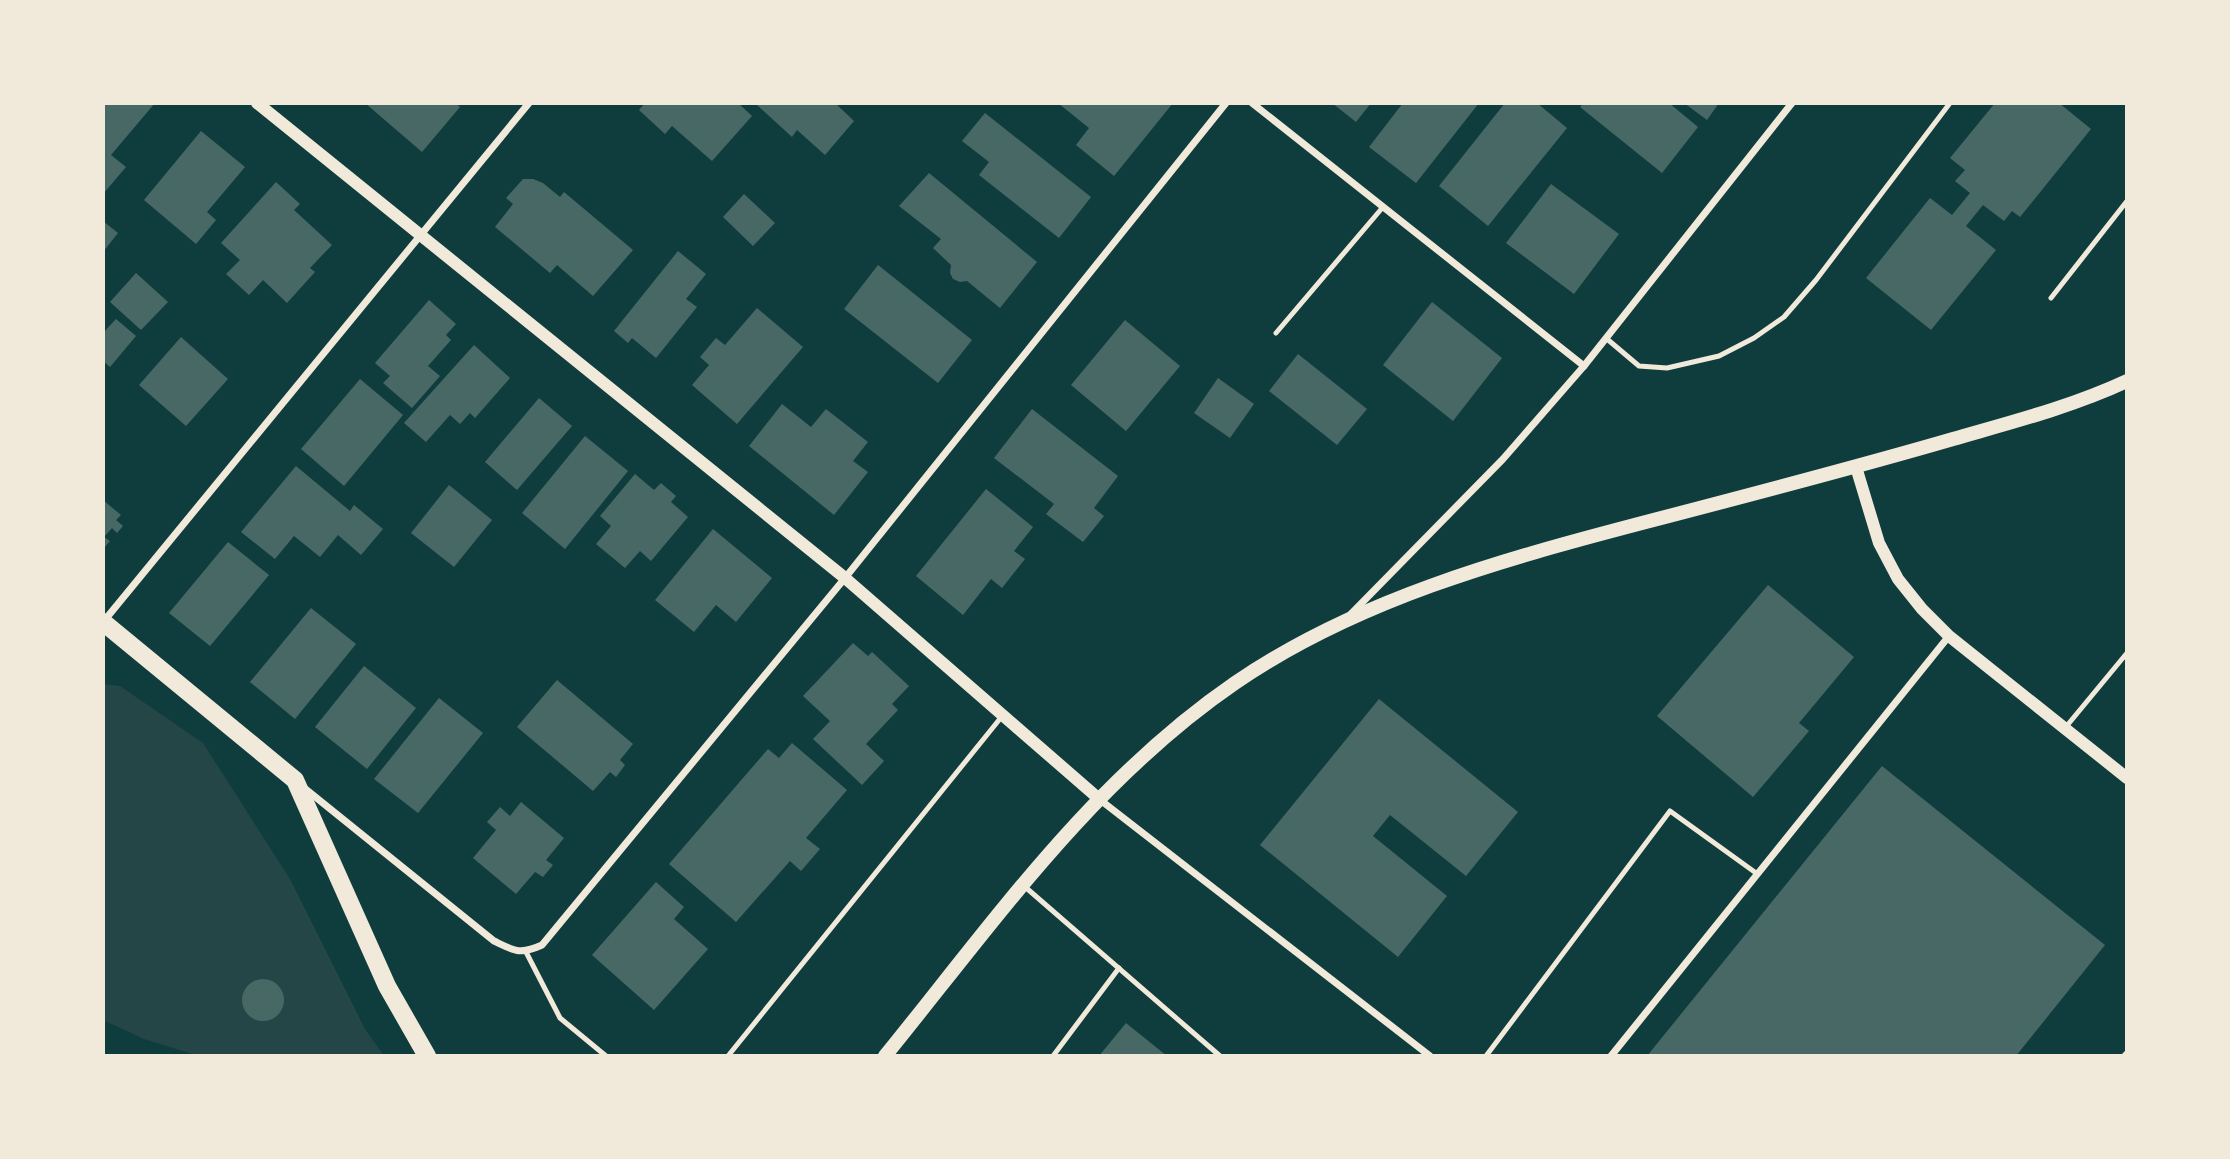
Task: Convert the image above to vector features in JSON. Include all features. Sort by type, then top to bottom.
[{"type":"main road","points":[[885,1056],[1023,885],[1098,798],[1166,736],[1236,682],[1288,650],[1343,622],[1447,580],[1559,545],[1856,467],[2036,415],[2127,382]]},
{"type":"main road","points":[[103,622],[295,780],[387,986],[427,1056]]},
{"type":"street","points":[[257,103],[845,578],[1098,798],[1430,1056]]},
{"type":"street","points":[[103,622],[529,103]]},
{"type":"street","points":[[295,780],[494,941],[512,950],[526,952],[542,945],[845,578],[1226,103]]},
{"type":"street","points":[[1252,103],[1584,366]]},
{"type":"street","points":[[1343,622],[1503,459],[1584,366],[1792,103]]},
{"type":"street","points":[[1856,467],[1879,543],[1910,595],[1950,636],[2127,778]]},
{"type":"street","points":[[1611,1056],[1756,873],[1950,636]]},
{"type":"lane","points":[[1607,339],[1639,366],[1667,368],[1719,356],[1754,338],[1784,317],[1816,280],[1950,103]]},
{"type":"lane","points":[[2051,298],[2127,201]]},
{"type":"lane","points":[[1276,333],[1383,207]]},
{"type":"lane","points":[[2066,728],[2127,653]]},
{"type":"lane","points":[[728,1056],[1003,715]]},
{"type":"lane","points":[[1486,1056],[1670,811],[1756,873]]},
{"type":"lane","points":[[1023,885],[1220,1056]]},
{"type":"lane","points":[[526,952],[560,1018],[606,1056]]},
{"type":"lane","points":[[1053,1056],[1119,968]]},
{"type":"shaded area","points":[[103,684],[120,686],[203,743],[290,879],[365,1029],[384,1056],[199,1056],[144,1039],[103,1020]]},
{"type":"building","points":[[103,103],[155,103],[111,155],[126,167],[103,194]]},
{"type":"building","points":[[365,103],[455,103],[460,107],[422,152]]},
{"type":"building","points":[[645,103],[738,103],[752,116],[712,161],[672,126],[665,134],[639,110]]},
{"type":"building","points":[[835,103],[854,121],[825,155],[797,130],[792,137],[757,105]]},
{"type":"building","points":[[1058,103],[1173,103],[1114,176],[1076,145],[1089,128]]},
{"type":"building","points":[[1332,103],[1371,103],[1356,122]]},
{"type":"building","points":[[1403,103],[1479,103],[1416,183],[1369,147]]},
{"type":"building","points":[[1505,103],[1537,103],[1567,128],[1488,226],[1439,186]]},
{"type":"building","points":[[1584,103],[1669,103],[1698,127],[1662,173],[1580,107]]},
{"type":"building","points":[[1684,103],[1719,103],[1707,120]]},
{"type":"building","points":[[1995,103],[2059,103],[2091,129],[2020,217],[2012,211],[2004,221],[1983,205],[1966,226],[1996,250],[1931,330],[1866,278],[1930,198],[1952,215],[1970,193],[1955,181],[1965,170],[1950,158]]},
{"type":"building","points":[[985,113],[1091,197],[1059,238],[979,175],[989,162],[962,141]]},
{"type":"building","points":[[201,131],[245,167],[207,212],[216,220],[196,244],[144,200]]},
{"type":"building","points":[[929,173],[1037,262],[1000,308],[967,281],[953,279],[950,273],[951,265],[933,248],[941,239],[899,206]]},
{"type":"building","points":[[523,179],[543,183],[560,197],[564,192],[633,250],[593,296],[557,265],[550,273],[495,227],[513,204],[506,198]]},
{"type":"building","points":[[276,182],[300,204],[294,210],[332,245],[310,268],[315,272],[287,303],[263,280],[249,295],[226,274],[240,260],[221,243]]},
{"type":"building","points":[[1551,184],[1619,234],[1574,294],[1506,243]]},
{"type":"building","points":[[744,194],[775,223],[753,246],[723,217]]},
{"type":"building","points":[[103,221],[118,233],[103,252]]},
{"type":"building","points":[[678,251],[706,274],[686,299],[697,307],[656,358],[632,338],[628,343],[614,331]]},
{"type":"building","points":[[878,265],[972,340],[938,383],[844,309]]},
{"type":"building","points":[[136,273],[168,302],[141,330],[110,302]]},
{"type":"building","points":[[429,300],[456,324],[446,335],[451,340],[428,366],[440,376],[412,408],[383,383],[390,376],[375,363]]},
{"type":"building","points":[[1432,302],[1502,358],[1453,421],[1383,365]]},
{"type":"building","points":[[757,308],[803,347],[737,424],[692,385],[709,365],[700,357],[716,338],[725,345]]},
{"type":"building","points":[[116,319],[136,336],[110,367],[103,361],[103,333]]},
{"type":"building","points":[[1125,320],[1180,366],[1126,431],[1071,385]]},
{"type":"building","points":[[181,337],[228,379],[186,426],[139,385]]},
{"type":"building","points":[[474,345],[510,378],[475,418],[470,413],[460,424],[450,415],[426,442],[404,423]]},
{"type":"building","points":[[1298,354],[1367,409],[1337,445],[1269,391]]},
{"type":"building","points":[[1218,378],[1254,404],[1230,438],[1194,413]]},
{"type":"building","points":[[360,379],[403,415],[344,486],[301,449]]},
{"type":"building","points":[[539,398],[572,426],[517,490],[485,462]]},
{"type":"building","points":[[782,404],[811,427],[826,409],[868,442],[853,461],[868,472],[834,515],[749,446]]},
{"type":"building","points":[[1032,409],[1118,476],[1094,508],[1104,516],[1083,542],[1046,514],[1054,504],[994,458]]},
{"type":"building","points":[[585,436],[628,471],[565,549],[522,513]]},
{"type":"building","points":[[296,466],[350,511],[354,505],[383,529],[361,555],[338,535],[320,557],[294,536],[275,559],[241,532]]},
{"type":"building","points":[[635,474],[654,490],[661,483],[676,496],[671,502],[688,517],[651,561],[640,551],[625,568],[596,544],[611,526],[600,516]]},
{"type":"building","points":[[449,485],[492,520],[454,567],[411,533]]},
{"type":"building","points":[[986,489],[1033,527],[1014,551],[1025,559],[1002,588],[991,579],[963,615],[916,576]]},
{"type":"building","points":[[103,500],[121,515],[116,520],[123,526],[117,533],[112,528],[104,537],[110,541],[103,549]]},
{"type":"building","points":[[713,529],[772,578],[736,622],[716,605],[694,632],[655,600]]},
{"type":"building","points":[[228,542],[269,575],[210,646],[169,613]]},
{"type":"building","points":[[1768,585],[1854,657],[1799,723],[1809,731],[1753,797],[1657,716]]},
{"type":"building","points":[[311,608],[356,644],[295,719],[250,682]]},
{"type":"building","points":[[853,643],[868,656],[872,652],[909,686],[892,704],[898,710],[866,744],[884,761],[862,785],[813,739],[830,721],[803,696]]},
{"type":"building","points":[[364,666],[416,708],[367,769],[315,727]]},
{"type":"building","points":[[557,680],[633,744],[620,760],[625,765],[616,777],[610,772],[593,791],[517,727]]},
{"type":"building","points":[[439,698],[483,733],[418,813],[374,779]]},
{"type":"building","points":[[1379,699],[1518,812],[1466,876],[1390,815],[1373,836],[1447,896],[1398,957],[1260,845]]},
{"type":"building","points":[[792,743],[847,790],[806,838],[820,849],[801,871],[790,861],[736,922],[669,864],[768,749],[779,758]]},
{"type":"building","points":[[1882,766],[2105,945],[2016,1056],[1647,1056]]},
{"type":"building","points":[[521,802],[564,838],[546,860],[553,865],[543,877],[535,872],[516,894],[473,858],[496,830],[487,822],[500,807],[510,816]]},
{"type":"building","points":[[656,882],[684,907],[674,919],[708,949],[654,1010],[592,955]]},
{"type":"building","points":[[263,979],[278,985],[284,1000],[278,1015],[263,1021],[248,1015],[242,1000],[248,985]]},
{"type":"building","points":[[1126,1023],[1167,1056],[1099,1056]]}]
